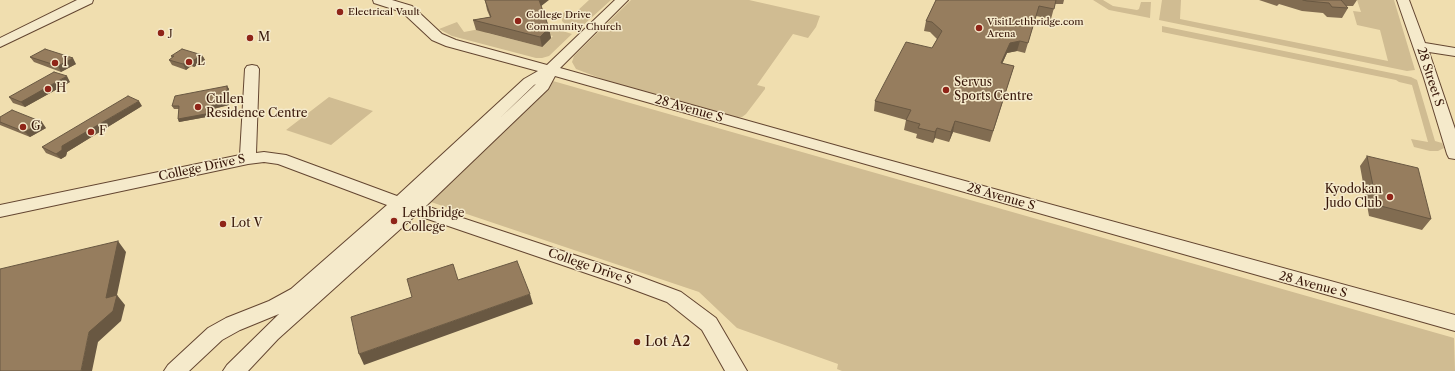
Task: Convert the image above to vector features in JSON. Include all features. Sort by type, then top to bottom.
[{"type":"street","points":[[0,43],[87,0]]},
{"type":"street","name":"28 Avenue S","points":[[379,0],[407,10],[415,15],[424,26],[437,37],[451,43],[1454,324]]},
{"type":"street","points":[[234,371],[271,333],[407,206],[543,86],[550,70],[622,0]]},
{"type":"street","name":"28 Street S","points":[[1403,0],[1420,46],[1455,154]]},
{"type":"street","points":[[1420,46],[1455,52]]},
{"type":"street","points":[[248,159],[252,69]]},
{"type":"street","name":"College Drive S","points":[[0,211],[248,159],[264,157],[280,159],[407,206],[631,281],[674,297],[709,324],[736,371]]},
{"type":"street","points":[[175,371],[215,334],[233,324],[288,301],[298,294],[407,206]]},
{"type":"street","points":[[252,317],[271,333]]},
{"type":"shaded area","points":[[589,0],[611,0],[580,28],[562,21],[563,13],[568,10],[576,12]]},
{"type":"shaded area","points":[[631,0],[749,0],[820,16],[816,27],[808,38],[793,34],[757,85],[765,87],[765,89],[746,114],[742,117],[733,117],[618,85],[576,69],[572,62],[574,56]]},
{"type":"shaded area","points":[[1093,0],[1103,0],[1113,6],[1137,10],[1139,9],[1141,2],[1151,2],[1150,18],[1109,10]]},
{"type":"shaded area","points":[[1162,0],[1181,0],[1180,19],[1388,61],[1380,30],[1357,25],[1353,11],[1361,12],[1357,0],[1394,0],[1415,70],[1407,71],[1159,20]]},
{"type":"shaded area","points":[[457,22],[464,32],[485,28],[487,33],[542,47],[553,36],[545,34],[547,26],[572,34],[549,56],[536,58],[452,36],[439,29]]},
{"type":"shaded area","points":[[1162,26],[1411,77],[1417,80],[1435,141],[1442,143],[1444,148],[1438,151],[1430,151],[1414,147],[1411,139],[1428,142],[1412,85],[1396,80],[1162,32]]},
{"type":"shaded area","points":[[553,81],[1454,338],[1455,371],[842,371],[837,369],[838,364],[737,328],[699,292],[428,201]]},
{"type":"shaded area","points":[[329,97],[373,111],[331,145],[286,130]]},
{"type":"building","name":"College Drive Community Church","points":[[485,0],[539,0],[549,28],[540,37],[473,20],[491,17]]},
{"type":"building","points":[[936,0],[1056,0],[1054,9],[1039,6],[1028,43],[1020,41],[1010,43],[1001,63],[1014,66],[993,131],[955,121],[951,132],[937,128],[935,132],[918,128],[920,124],[906,120],[911,110],[875,101],[906,42],[932,48],[942,31],[932,22],[926,21]]},
{"type":"building","points":[[1303,0],[1341,0],[1348,8],[1332,7],[1329,3]]},
{"type":"building","points":[[45,49],[73,58],[58,66],[30,57]]},
{"type":"building","points":[[182,49],[202,55],[191,62],[188,61],[183,64],[169,60],[174,56],[171,56]]},
{"type":"building","points":[[54,72],[67,76],[21,102],[9,97]]},
{"type":"building","name":"Cullen Residence Centre","points":[[227,86],[228,102],[211,106],[211,113],[178,119],[179,106],[172,106],[175,96]]},
{"type":"building","points":[[128,96],[139,101],[62,146],[62,150],[56,154],[42,147]]},
{"type":"building","points":[[12,110],[42,122],[25,132],[0,122],[0,117]]},
{"type":"building","points":[[1367,156],[1418,168],[1431,219],[1377,205]]},
{"type":"building","points":[[118,241],[106,298],[117,295],[113,311],[89,332],[81,371],[0,371],[0,269]]},
{"type":"building","points":[[517,261],[530,294],[359,354],[351,317],[412,297],[407,279],[453,264],[458,280]]},
{"type":"place","name":"Electrical Vault","points":[[340,12]]},
{"type":"place","name":"College Drive Community Church","points":[[518,21]]},
{"type":"place","name":"VisitLethbridge.com Arena","points":[[979,28]]},
{"type":"place","name":"J","points":[[161,33]]},
{"type":"place","name":"M","points":[[250,38]]},
{"type":"place","name":"L","points":[[189,62]]},
{"type":"place","name":"I","points":[[55,63]]},
{"type":"place","name":"H","points":[[48,89]]},
{"type":"place","name":"Servus Sports Centre","points":[[946,90]]},
{"type":"place","name":"Cullen Residence Centre","points":[[198,107]]},
{"type":"place","name":"G","points":[[23,127]]},
{"type":"place","name":"F","points":[[91,132]]},
{"type":"place","name":"Kyodokan Judo Club","points":[[1390,197]]},
{"type":"place","name":"Lethbridge College","points":[[394,221]]},
{"type":"place","name":"Lot V","points":[[223,224]]},
{"type":"place","name":"Lot A2","points":[[637,342]]}]
